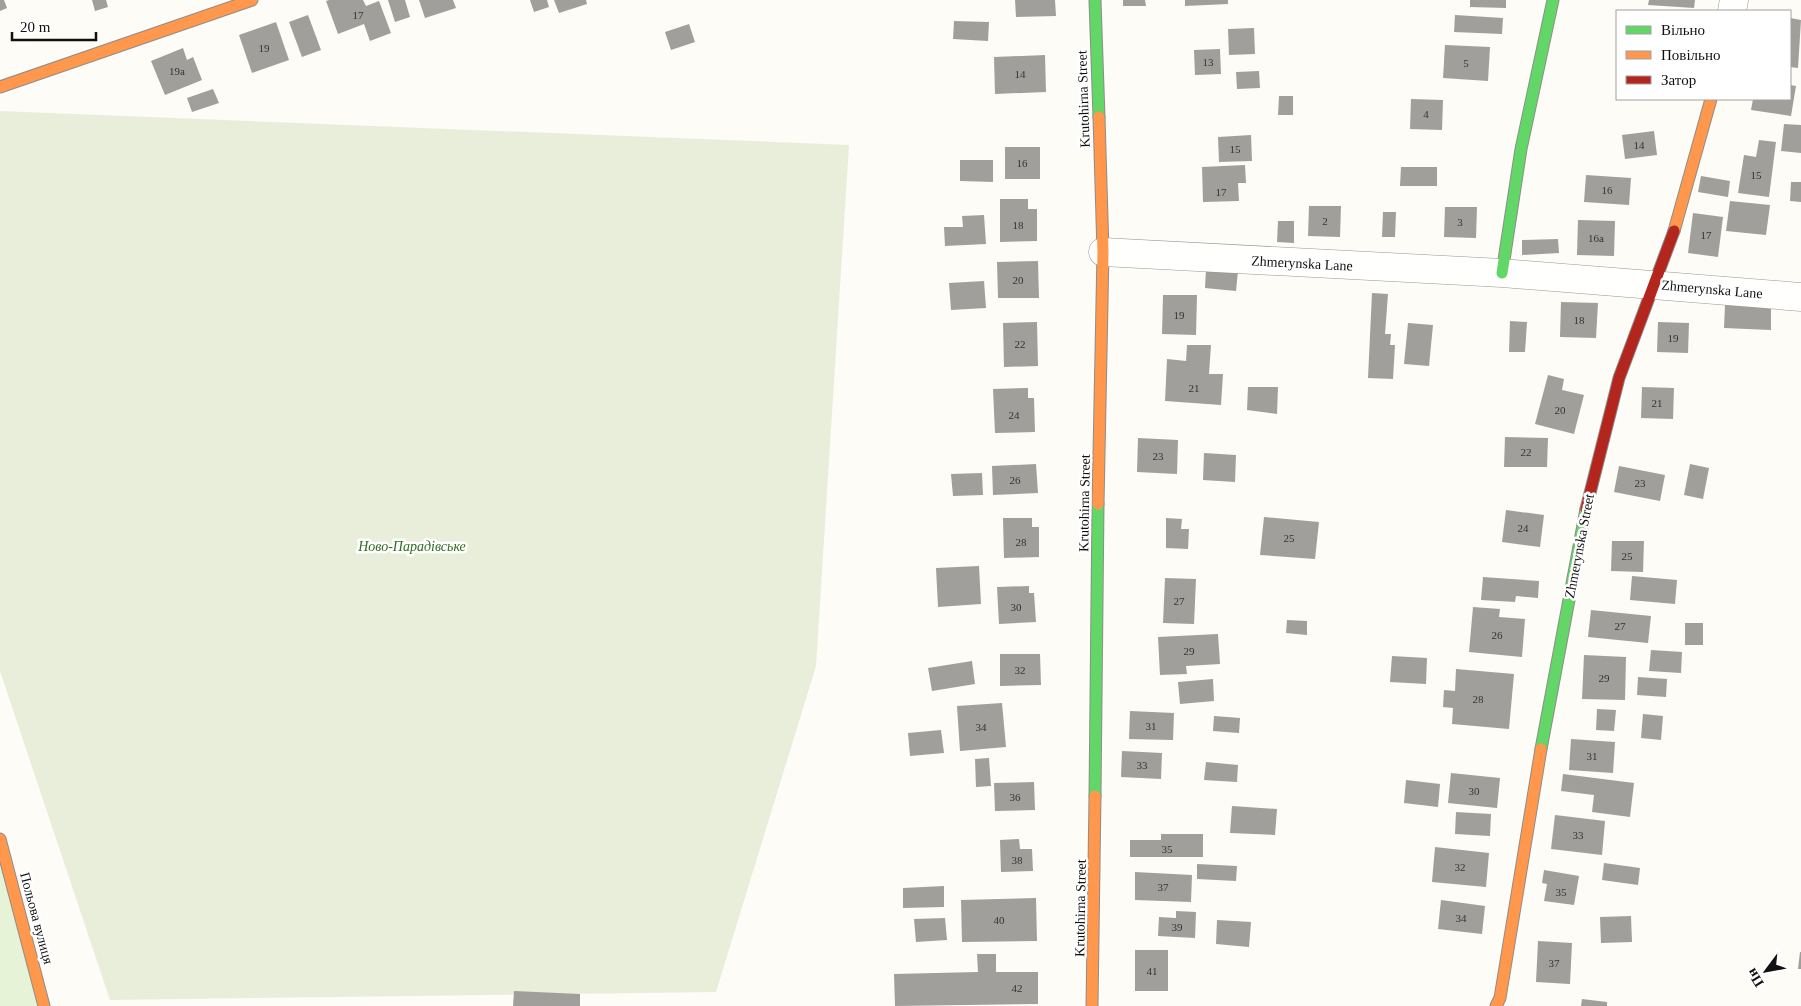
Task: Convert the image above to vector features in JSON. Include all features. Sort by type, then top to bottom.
[{"type":"street","points":[[0,87],[252,0]]},
{"type":"street","name":"Krutohirna Street","points":[[1092,1006],[1095,922],[1096,625],[1103,252],[1095,0]]},
{"type":"street","points":[[1502,273],[1521,149],[1553,0]]},
{"type":"street","name":"Zhmerynska Street","points":[[1496,1006],[1500,998],[1548,710],[1591,484],[1619,378],[1668,250],[1711,100]]},
{"type":"street","name":"Zhmerynska Lane","points":[[1103,252],[1502,273],[1801,297]]},
{"type":"street","name":"Польова вулиця","points":[[1,845],[44,1006]]},
{"type":"green space","name":"Ново-Парадівське","points":[[0,111],[849,145],[816,666],[716,992],[110,1000],[0,671]]},
{"type":"green space","points":[[0,839],[44,1006],[0,1006]]},
{"type":"building","points":[[0,0],[4,0],[7,8],[0,11]]},
{"type":"building","points":[[92,0],[106,0],[108,7],[95,11]]},
{"type":"building","points":[[363,0],[366,6],[379,1],[391,33],[370,41],[364,24],[338,34],[326,1]]},
{"type":"building","points":[[388,0],[405,0],[410,17],[395,22]]},
{"type":"building","points":[[419,0],[453,0],[456,8],[425,18]]},
{"type":"building","points":[[530,0],[547,0],[549,7],[534,12]]},
{"type":"building","points":[[554,0],[586,0],[587,4],[559,13]]},
{"type":"building","points":[[1015,0],[1055,0],[1056,16],[1016,17]]},
{"type":"building","points":[[1123,0],[1145,0],[1146,6],[1123,6]]},
{"type":"building","points":[[1185,0],[1228,0],[1228,4],[1185,6]]},
{"type":"building","points":[[1470,0],[1506,0],[1506,8],[1470,7]]},
{"type":"building","points":[[1649,0],[1695,0],[1694,8],[1648,5]]},
{"type":"building","points":[[308,15],[321,50],[302,57],[289,22]]},
{"type":"building","points":[[1455,15],[1503,18],[1502,34],[1454,32]]},
{"type":"building","points":[[1791,18],[1801,20],[1798,68],[1791,67]]},
{"type":"building","points":[[954,21],[989,22],[988,41],[953,39]]},
{"type":"building","points":[[276,22],[289,60],[252,73],[239,35]]},
{"type":"building","points":[[689,24],[695,42],[671,50],[665,32]]},
{"type":"building","points":[[1254,28],[1255,54],[1229,55],[1228,29]]},
{"type":"building","points":[[1445,45],[1490,47],[1488,81],[1443,78]]},
{"type":"building","points":[[183,48],[187,60],[193,57],[202,80],[165,95],[151,61]]},
{"type":"building","points":[[1220,49],[1221,74],[1195,75],[1194,50]]},
{"type":"building","points":[[1045,55],[1046,92],[995,94],[994,57]]},
{"type":"building","points":[[1259,71],[1260,88],[1237,89],[1236,72]]},
{"type":"building","points":[[1791,85],[1796,86],[1791,116],[1751,110],[1753,100],[1791,100]]},
{"type":"building","points":[[213,89],[219,103],[192,112],[187,98]]},
{"type":"building","points":[[1279,96],[1293,96],[1293,115],[1278,115]]},
{"type":"building","points":[[1411,99],[1443,100],[1442,130],[1410,129]]},
{"type":"building","points":[[1784,124],[1801,125],[1801,153],[1781,151]]},
{"type":"building","points":[[1654,131],[1657,155],[1625,159],[1622,135]]},
{"type":"building","points":[[1251,135],[1252,161],[1219,162],[1218,137]]},
{"type":"building","points":[[1759,140],[1776,142],[1769,197],[1738,193],[1744,155],[1756,157]]},
{"type":"building","points":[[1005,147],[1040,147],[1040,179],[1005,179]]},
{"type":"building","points":[[960,160],[993,160],[993,182],[960,181]]},
{"type":"building","points":[[1245,165],[1246,183],[1238,183],[1239,201],[1203,202],[1202,167]]},
{"type":"building","points":[[1401,167],[1437,167],[1437,186],[1400,186]]},
{"type":"building","points":[[1586,175],[1631,178],[1629,205],[1584,202]]},
{"type":"building","points":[[1701,176],[1730,181],[1728,197],[1698,192]]},
{"type":"building","points":[[1791,182],[1801,182],[1801,202],[1790,201]]},
{"type":"building","points":[[1000,199],[1028,199],[1028,209],[1037,209],[1037,241],[1000,242]]},
{"type":"building","points":[[1730,201],[1770,205],[1766,235],[1726,231]]},
{"type":"building","points":[[1309,206],[1341,206],[1340,237],[1308,236]]},
{"type":"building","points":[[1445,207],[1477,207],[1476,238],[1444,237]]},
{"type":"building","points":[[1383,212],[1396,212],[1395,237],[1382,237]]},
{"type":"building","points":[[1693,213],[1723,217],[1718,257],[1688,253]]},
{"type":"building","points":[[984,215],[986,244],[945,246],[944,227],[963,227],[962,216]]},
{"type":"building","points":[[1578,220],[1615,221],[1614,256],[1577,255]]},
{"type":"building","points":[[1278,221],[1294,221],[1294,243],[1277,242]]},
{"type":"building","points":[[1558,239],[1559,253],[1522,255],[1522,240]]},
{"type":"building","points":[[1038,261],[1039,298],[998,298],[997,262]]},
{"type":"building","points":[[1206,269],[1238,271],[1236,291],[1205,288]]},
{"type":"building","points":[[984,281],[986,308],[951,310],[949,283]]},
{"type":"building","points":[[1372,293],[1388,294],[1385,334],[1391,334],[1390,345],[1395,345],[1393,379],[1368,378]]},
{"type":"building","points":[[1163,295],[1197,295],[1196,335],[1162,334]]},
{"type":"building","points":[[1561,302],[1598,303],[1596,338],[1560,337]]},
{"type":"building","points":[[1725,305],[1771,307],[1771,330],[1724,328]]},
{"type":"building","points":[[1510,321],[1527,322],[1525,352],[1509,352]]},
{"type":"building","points":[[1037,322],[1038,366],[1004,367],[1003,323]]},
{"type":"building","points":[[1658,322],[1689,323],[1688,353],[1657,352]]},
{"type":"building","points":[[1408,323],[1433,325],[1429,366],[1404,364]]},
{"type":"building","points":[[1187,345],[1211,345],[1209,374],[1223,374],[1221,405],[1165,401],[1167,359],[1186,361]]},
{"type":"building","points":[[1548,375],[1564,379],[1562,390],[1584,395],[1574,434],[1535,424]]},
{"type":"building","points":[[1248,387],[1278,387],[1277,414],[1247,410]]},
{"type":"building","points":[[1642,387],[1674,388],[1673,419],[1641,418]]},
{"type":"building","points":[[1028,388],[1028,398],[1034,398],[1035,432],[995,433],[993,389]]},
{"type":"building","points":[[1505,437],[1548,438],[1547,467],[1504,467]]},
{"type":"building","points":[[1138,438],[1178,440],[1177,474],[1137,472]]},
{"type":"building","points":[[1204,453],[1236,455],[1235,482],[1203,480]]},
{"type":"building","points":[[1036,464],[1038,493],[993,495],[992,466]]},
{"type":"building","points":[[1690,464],[1709,468],[1703,499],[1684,495]]},
{"type":"building","points":[[1619,466],[1665,475],[1660,501],[1614,492]]},
{"type":"building","points":[[982,473],[983,495],[953,496],[951,474]]},
{"type":"building","points":[[1506,510],[1544,515],[1540,547],[1502,542]]},
{"type":"building","points":[[1264,517],[1319,522],[1315,559],[1260,555]]},
{"type":"building","points":[[1003,518],[1032,518],[1032,527],[1039,527],[1039,557],[1004,558]]},
{"type":"building","points":[[1166,518],[1182,519],[1181,529],[1189,529],[1188,549],[1166,548]]},
{"type":"building","points":[[1612,541],[1644,541],[1643,572],[1611,571]]},
{"type":"building","points":[[979,566],[981,604],[938,607],[936,568]]},
{"type":"building","points":[[1632,576],[1677,580],[1675,604],[1630,600]]},
{"type":"building","points":[[1483,577],[1539,581],[1538,598],[1516,596],[1515,602],[1481,600]]},
{"type":"building","points":[[1165,578],[1196,579],[1194,624],[1163,623]]},
{"type":"building","points":[[1029,586],[1029,593],[1034,593],[1036,622],[999,624],[997,587]]},
{"type":"building","points":[[1473,607],[1500,609],[1499,617],[1525,619],[1522,657],[1469,652]]},
{"type":"building","points":[[1591,610],[1651,616],[1648,643],[1588,637]]},
{"type":"building","points":[[1287,620],[1307,621],[1307,635],[1286,633]]},
{"type":"building","points":[[1685,623],[1703,623],[1703,645],[1685,645]]},
{"type":"building","points":[[1218,634],[1220,664],[1186,666],[1187,674],[1160,675],[1158,637]]},
{"type":"building","points":[[1651,650],[1682,652],[1681,673],[1649,671]]},
{"type":"building","points":[[1000,654],[1040,654],[1041,685],[1000,686]]},
{"type":"building","points":[[1584,655],[1626,657],[1625,700],[1582,699]]},
{"type":"building","points":[[1392,656],[1427,658],[1426,684],[1390,682]]},
{"type":"building","points":[[972,661],[975,684],[932,691],[928,668]]},
{"type":"building","points":[[1456,669],[1514,674],[1509,729],[1452,724],[1453,708],[1443,707],[1444,690],[1455,691]]},
{"type":"building","points":[[1638,677],[1667,679],[1666,697],[1637,695]]},
{"type":"building","points":[[1213,679],[1214,701],[1180,704],[1178,682]]},
{"type":"building","points":[[1002,703],[1006,747],[960,751],[957,706]]},
{"type":"building","points":[[1597,709],[1616,710],[1614,731],[1596,730]]},
{"type":"building","points":[[1130,711],[1174,713],[1173,740],[1129,739]]},
{"type":"building","points":[[1643,714],[1663,716],[1661,740],[1641,738]]},
{"type":"building","points":[[1214,716],[1240,718],[1239,733],[1213,731]]},
{"type":"building","points":[[941,730],[944,753],[910,756],[908,733]]},
{"type":"building","points":[[1571,739],[1615,742],[1613,773],[1569,770]]},
{"type":"building","points":[[1122,751],[1162,753],[1161,779],[1121,777]]},
{"type":"building","points":[[989,758],[991,786],[976,787],[975,759]]},
{"type":"building","points":[[1206,762],[1238,765],[1237,782],[1204,780]]},
{"type":"building","points":[[1451,773],[1500,778],[1497,808],[1448,803]]},
{"type":"building","points":[[1563,774],[1634,783],[1630,817],[1592,812],[1594,795],[1561,791]]},
{"type":"building","points":[[1406,780],[1440,784],[1438,807],[1404,803]]},
{"type":"building","points":[[1034,782],[1035,810],[995,811],[994,783]]},
{"type":"building","points":[[1232,806],[1277,809],[1275,835],[1230,833]]},
{"type":"building","points":[[1456,812],[1491,814],[1490,836],[1455,834]]},
{"type":"building","points":[[1555,815],[1605,821],[1602,855],[1551,849]]},
{"type":"building","points":[[1161,834],[1203,834],[1203,857],[1130,857],[1130,840],[1161,840]]},
{"type":"building","points":[[1019,839],[1020,849],[1032,849],[1033,871],[1001,872],[1000,840]]},
{"type":"building","points":[[1435,847],[1489,853],[1486,887],[1432,882]]},
{"type":"building","points":[[1604,863],[1640,868],[1638,885],[1602,880]]},
{"type":"building","points":[[1197,864],[1237,866],[1236,881],[1197,879]]},
{"type":"building","points":[[1544,870],[1579,876],[1574,905],[1544,901],[1547,884],[1542,883]]},
{"type":"building","points":[[1135,872],[1192,875],[1191,902],[1135,900]]},
{"type":"building","points":[[944,886],[944,907],[903,908],[903,888]]},
{"type":"building","points":[[1036,898],[1037,941],[962,942],[961,900]]},
{"type":"building","points":[[1441,900],[1485,906],[1482,934],[1438,929]]},
{"type":"building","points":[[1176,911],[1196,912],[1195,938],[1158,936],[1159,917],[1176,918]]},
{"type":"building","points":[[1631,916],[1632,942],[1601,943],[1600,917]]},
{"type":"building","points":[[945,918],[947,940],[916,942],[914,919]]},
{"type":"building","points":[[1217,920],[1251,922],[1249,947],[1216,944]]},
{"type":"building","points":[[1538,941],[1572,943],[1570,984],[1536,982]]},
{"type":"building","points":[[1135,950],[1168,950],[1168,991],[1135,991]]},
{"type":"building","points":[[1800,952],[1801,969],[1798,969]]},
{"type":"building","points":[[977,954],[996,954],[996,972],[1038,972],[1038,1004],[895,1006],[894,974],[978,972]]},
{"type":"building","points":[[514,991],[580,994],[580,1006],[513,1006]]},
{"type":"building","points":[[1582,999],[1607,1002],[1607,1006],[1581,1006]]},
{"type":"traffic: fast","points":[[1095,0],[1099,117]]},
{"type":"traffic: fast","points":[[1502,273],[1521,149],[1553,0]]},
{"type":"traffic: fast","points":[[1095,796],[1098,504]]},
{"type":"traffic: fast","points":[[1541,749],[1586,509]]},
{"type":"traffic: slow","points":[[0,87],[252,0]]},
{"type":"traffic: slow","points":[[1674,231],[1711,100]]},
{"type":"traffic: slow","points":[[1098,504],[1103,252],[1099,117]]},
{"type":"traffic: slow","points":[[1496,1006],[1500,998],[1541,749]]},
{"type":"traffic: slow","points":[[1092,1006],[1095,796]]},
{"type":"traffic: slow","points":[[0,839],[44,1006]]},
{"type":"traffic: jam","points":[[1586,509],[1619,378],[1674,231]]}]
